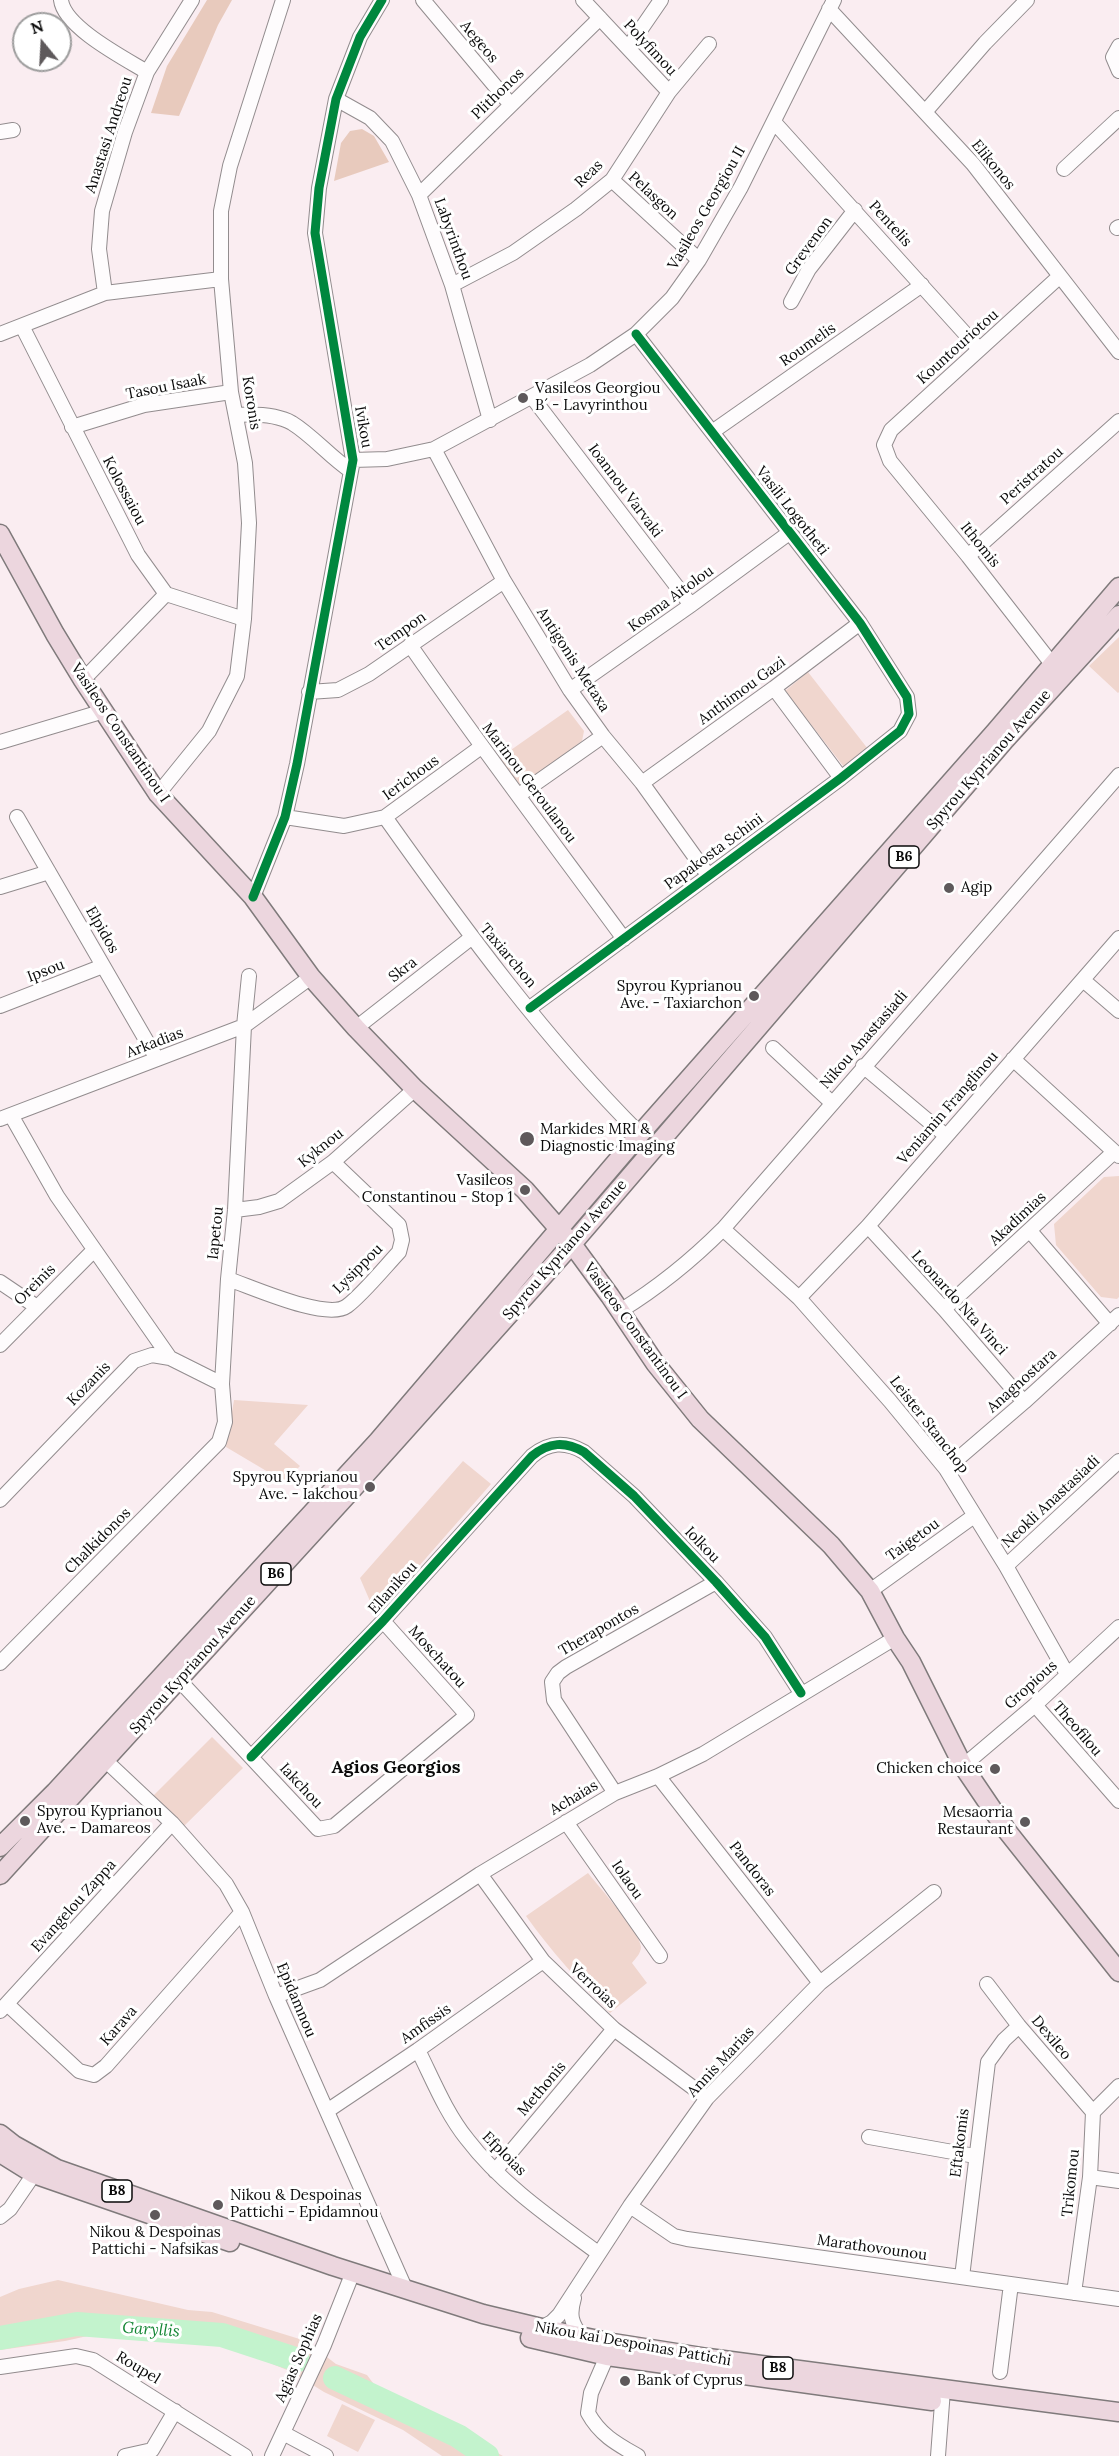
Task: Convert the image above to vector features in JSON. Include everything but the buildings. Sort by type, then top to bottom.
[{"type":"main road","name":"Vasileos Constantinou I","points":[[0,534],[82,680],[158,794],[253,897],[310,977],[356,1028],[415,1089],[525,1190],[572,1244],[656,1363],[699,1419],[831,1545],[870,1591],[895,1638],[911,1662],[963,1766],[1007,1831],[1119,1972]]},
{"type":"main road","name":"Spyrou Kyprianou Avenue","points":[[0,1847],[50,1797],[378,1440],[640,1134],[995,732],[1119,587]]},
{"type":"main road","name":"Spyrou Kyprianou Avenue","points":[[0,1875],[572,1244],[1005,740],[1119,615]]},
{"type":"main road","name":"Nikou kai Despoinas Pattichi","points":[[0,2134],[14,2145],[57,2169],[473,2323],[550,2331],[608,2356],[942,2396],[1119,2412]]},
{"type":"main road","name":"Nikou kai Despoinas Pattichi","points":[[0,2153],[34,2174],[351,2277],[405,2288],[483,2314],[550,2331],[942,2396],[1119,2422]]},
{"type":"street","points":[[61,0],[62,8],[77,27],[147,72]]},
{"type":"street","name":"Anastasi Andreou","points":[[105,293],[99,249],[102,211],[125,132],[147,72],[192,0]]},
{"type":"street","name":"Koronis","points":[[158,794],[209,731],[237,676],[244,619],[249,523],[245,463],[231,392],[221,279],[221,211],[230,166],[283,0]]},
{"type":"street","name":"Ivikou","points":[[253,897],[285,817],[297,764],[352,466],[315,233],[319,188],[336,99],[360,37],[382,0]]},
{"type":"street","name":"Aegeos","points":[[423,0],[511,105]]},
{"type":"street","name":"Polyfimou","points":[[583,0],[669,92]]},
{"type":"street","points":[[628,48],[661,0]]},
{"type":"street","points":[[925,112],[985,43],[1027,0]]},
{"type":"street","name":"Elikonos","points":[[831,5],[973,164],[1118,349]]},
{"type":"street","name":"Vasileos Georgiou II","points":[[352,466],[435,448],[532,397],[590,364],[636,334],[672,298],[699,260],[741,187],[831,5]]},
{"type":"street","name":"Plithonos","points":[[419,195],[600,18]]},
{"type":"street","name":"Reas","points":[[452,285],[513,253],[576,209],[612,180],[669,92],[709,44]]},
{"type":"street","points":[[1116,51],[1119,71]]},
{"type":"street","name":"Labyrinthou","points":[[336,99],[370,118],[392,141],[419,195],[452,285],[490,420]]},
{"type":"street","points":[[1064,169],[1119,118]]},
{"type":"street","name":"Pentelis","points":[[774,122],[980,349]]},
{"type":"street","name":"Pelasgon","points":[[612,180],[699,260]]},
{"type":"street","name":"Grevenon","points":[[791,302],[809,269],[855,210]]},
{"type":"street","name":"Kountouriotou","points":[[884,446],[891,430],[1060,276]]},
{"type":"street","points":[[0,334],[105,293],[221,279]]},
{"type":"street","name":"Roumelis","points":[[712,432],[922,285]]},
{"type":"street","name":"Kolossaiou","points":[[22,326],[138,555],[166,594]]},
{"type":"street","name":"Vasili Logotheti","points":[[636,334],[860,623],[907,697],[909,714]]},
{"type":"street","name":"Tasou Isaak","points":[[72,427],[144,405],[231,392]]},
{"type":"street","name":"Ioannou Varvaki","points":[[532,397],[691,605]]},
{"type":"street","points":[[236,415],[256,414],[291,423],[333,459],[352,466]]},
{"type":"street","name":"Peristratou","points":[[968,556],[1119,421]]},
{"type":"street","name":"Ithomis","points":[[884,446],[890,461],[1052,664]]},
{"type":"street","name":"Antigonis Metaxa","points":[[435,448],[504,581],[570,690],[603,736],[642,783],[708,875]]},
{"type":"street","name":"Kosma Aitolou","points":[[570,690],[789,533]]},
{"type":"street","name":"Tempon","points":[[309,692],[338,690],[369,674],[504,581]]},
{"type":"street","points":[[82,680],[166,594],[244,619]]},
{"type":"street","name":"Anthimou Gazi","points":[[642,783],[860,623]]},
{"type":"street","name":"Marinou Geroulanou","points":[[410,645],[481,747],[519,795],[624,939]]},
{"type":"street","points":[[774,688],[841,778]]},
{"type":"street","points":[[0,742],[104,711]]},
{"type":"street","name":"Papakosta Schini","points":[[530,1008],[841,778],[900,731],[909,714]]},
{"type":"street","points":[[519,795],[603,736]]},
{"type":"street","name":"Ierichous","points":[[285,817],[344,826],[385,817],[481,747]]},
{"type":"street","name":"Nikou Anastasiadi","points":[[620,1311],[674,1275],[723,1229],[1119,775]]},
{"type":"street","name":"Elpidos","points":[[17,817],[157,1059]]},
{"type":"street","name":"Taxiarchon","points":[[385,817],[471,938],[584,1073],[640,1134]]},
{"type":"street","points":[[0,887],[49,872]]},
{"type":"street","name":"Skra","points":[[356,1028],[471,938]]},
{"type":"street","name":"Veniamin Franglinou","points":[[799,1298],[868,1226],[1119,938]]},
{"type":"street","name":"Ipsou","points":[[0,1006],[104,966]]},
{"type":"street","name":"Iapetou","points":[[219,1442],[225,1422],[222,1384],[228,1279],[236,1210],[244,1026],[249,976]]},
{"type":"street","name":"Arkadias","points":[[5,1117],[244,1026],[310,977]]},
{"type":"street","points":[[1083,980],[1119,1011]]},
{"type":"street","points":[[773,1048],[832,1103]]},
{"type":"street","points":[[1012,1059],[1116,1154]]},
{"type":"street","points":[[863,1066],[945,1135]]},
{"type":"street","name":"Kyknou","points":[[236,1210],[279,1201],[333,1162],[415,1089]]},
{"type":"street","points":[[5,1117],[170,1358]]},
{"type":"street","name":"Akadimias","points":[[944,1308],[1116,1154]]},
{"type":"street","name":"Lysippou","points":[[228,1279],[314,1309],[332,1312],[346,1307],[399,1252],[402,1240],[399,1225],[333,1162]]},
{"type":"street","name":"Leonardo Nta Vinci","points":[[868,1226],[944,1308],[1024,1402]]},
{"type":"street","name":"Leister Stanchop","points":[[723,1229],[799,1298],[890,1401],[946,1469],[1006,1566],[1067,1674]]},
{"type":"street","points":[[1029,1231],[1114,1319]]},
{"type":"street","name":"Oreinis","points":[[0,1345],[94,1250]]},
{"type":"street","points":[[0,1282],[37,1307]]},
{"type":"street","name":"Anagnostara","points":[[946,1469],[1024,1402],[1114,1319]]},
{"type":"street","name":"Kozanis","points":[[0,1500],[134,1361],[153,1355],[170,1358],[222,1384]]},
{"type":"street","name":"Chalkidonos","points":[[0,1663],[219,1442]]},
{"type":"street","name":"Iolkou","points":[[558,1444],[575,1447],[584,1452],[634,1496],[765,1637],[801,1693]]},
{"type":"street","name":"Ellanikou","points":[[251,1757],[383,1621],[532,1456],[541,1449],[558,1444]]},
{"type":"street","name":"Neokli Anastasiadi","points":[[1006,1566],[1119,1461]]},
{"type":"street","name":"Taigetou","points":[[870,1591],[974,1516]]},
{"type":"street","name":"Therapontos","points":[[615,1793],[554,1700],[552,1682],[566,1667],[716,1582]]},
{"type":"street","name":"Moschatou","points":[[383,1621],[467,1715]]},
{"type":"street","name":"Gropious","points":[[963,1766],[1117,1633]]},
{"type":"street","name":"Achaias","points":[[276,1996],[320,1980],[480,1874],[566,1822],[615,1793],[658,1776],[703,1754],[895,1638]]},
{"type":"street","name":"Iakchou","points":[[179,1680],[318,1829],[334,1826],[467,1715]]},
{"type":"street","name":"Theofilou","points":[[1035,1705],[1119,1801]]},
{"type":"street","name":"Epidamnou","points":[[105,1760],[172,1823],[226,1884],[242,1912],[276,1996],[405,2288]]},
{"type":"street","name":"Pandoras","points":[[658,1776],[820,1983]]},
{"type":"street","name":"Iolaou","points":[[566,1822],[660,1956]]},
{"type":"street","name":"Evangelou Zappa","points":[[4,2008],[172,1823]]},
{"type":"street","name":"Verroias","points":[[480,1874],[543,1961],[614,2029],[707,2098]]},
{"type":"street","name":"Annis Marias","points":[[550,2331],[598,2253],[707,2098],[820,1983],[934,1892]]},
{"type":"street","name":"Karava","points":[[4,2008],[79,2071],[94,2075],[106,2066],[242,1912]]},
{"type":"street","name":"Amfissis","points":[[327,2111],[418,2050],[543,1961]]},
{"type":"street","name":"Dexileo","points":[[987,1984],[1019,2026],[1093,2112]]},
{"type":"street","name":"Eftakomis","points":[[962,2277],[988,2062],[1004,2040],[1019,2026]]},
{"type":"street","name":"Methonis","points":[[495,2171],[614,2029]]},
{"type":"street","name":"Efploias","points":[[418,2050],[466,2138],[495,2171],[529,2201],[598,2253]]},
{"type":"street","points":[[1093,2112],[1119,2086]]},
{"type":"street","name":"Trikomou","points":[[1074,2293],[1090,2177],[1093,2112]]},
{"type":"street","points":[[869,2137],[975,2156]]},
{"type":"street","points":[[0,2217],[10,2209],[34,2174]]},
{"type":"street","points":[[1090,2177],[1119,2181]]},
{"type":"street","name":"Marathovounou","points":[[630,2206],[674,2236],[687,2239],[1119,2299]]},
{"type":"street","name":"Agias Sophias","points":[[272,2456],[324,2345],[351,2277]]},
{"type":"street","points":[[1000,2372],[1011,2284]]},
{"type":"street","name":"Annis Marias","points":[[575,2293],[570,2312],[572,2322],[582,2337]]},
{"type":"street","name":"Roupel","points":[[0,2367],[76,2356],[93,2360],[245,2456]]},
{"type":"street","points":[[608,2356],[591,2393],[588,2414],[600,2431],[612,2442],[638,2456]]},
{"type":"street","points":[[938,2456],[942,2396]]},
{"type":"street","points":[[125,2456],[152,2450],[175,2411]]},
{"type":"street","points":[[283,2433],[326,2456]]},
{"type":"shaded area","points":[[207,0],[232,0],[218,25],[179,116],[151,113],[167,66]]},
{"type":"shaded area","points":[[362,129],[374,136],[389,162],[334,181],[341,143],[350,131]]},
{"type":"shaded area","points":[[1119,637],[1119,692],[1118,693],[1089,666]]},
{"type":"shaded area","points":[[808,672],[868,749],[844,767],[785,691]]},
{"type":"shaded area","points":[[568,710],[584,731],[582,741],[524,784],[517,784],[498,759]]},
{"type":"shaded area","points":[[1119,1176],[1119,1297],[1117,1299],[1101,1297],[1056,1245],[1054,1224],[1104,1177]]},
{"type":"shaded area","points":[[234,1400],[308,1405],[274,1444],[300,1466],[285,1482],[226,1447]]},
{"type":"shaded area","points":[[463,1461],[491,1484],[376,1615],[360,1578]]},
{"type":"shaded area","points":[[212,1737],[243,1768],[183,1827],[152,1797]]},
{"type":"shaded area","points":[[588,1873],[627,1921],[639,1940],[640,1951],[632,1963],[647,1983],[610,2013],[545,1942],[526,1916]]},
{"type":"shaded area","points":[[58,2280],[188,2310],[212,2312],[306,2341],[336,2364],[367,2375],[376,2387],[503,2456],[442,2456],[403,2430],[324,2392],[292,2372],[221,2343],[101,2333],[65,2341],[0,2350],[0,2297],[19,2289]]},
{"type":"shaded area","points":[[342,2404],[375,2420],[358,2452],[327,2436]]},
{"type":"waterway","name":"Garyllis","points":[[0,2338],[77,2324],[222,2335],[298,2360]]},
{"type":"waterway","name":"Garyllis","points":[[335,2378],[458,2436],[487,2456]]},
{"type":"cycle path","points":[[253,897],[285,817],[297,764],[353,460],[315,233],[319,188],[336,99],[360,37],[382,0]]},
{"type":"cycle path","points":[[530,1008],[841,778],[900,731],[909,714],[907,697],[860,623],[636,334]]},
{"type":"cycle path","points":[[251,1757],[383,1621],[532,1456],[538,1451],[557,1445],[570,1446],[584,1452],[634,1496],[765,1637],[801,1693]]},
{"type":"place","name":"Vasileos Georgiou B´ - Lavyrinthou","points":[[523,398]]},
{"type":"place","name":"Agip","points":[[949,888]]},
{"type":"place","name":"Spyrou Kyprianou Ave. - Taxiarchon","points":[[754,996]]},
{"type":"place","name":"Markides MRI & Diagnostic Imaging","points":[[527,1139]]},
{"type":"place","name":"Vasileos Constantinou - Stop 1","points":[[525,1190]]},
{"type":"place","name":"Spyrou Kyprianou Ave. - Iakchou","points":[[370,1487]]},
{"type":"place","name":"Chicken choice","points":[[995,1769]]},
{"type":"place","name":"Spyrou Kyprianou Ave. - Damareos","points":[[25,1821]]},
{"type":"place","name":"Mesaorria Restaurant","points":[[1025,1822]]},
{"type":"place","name":"Nikou & Despoinas Pattichi - Epidamnou","points":[[218,2205]]},
{"type":"place","name":"Nikou & Despoinas Pattichi - Nafsikas","points":[[155,2215]]},
{"type":"place","name":"Bank of Cyprus","points":[[625,2381]]},
{"type":"district","name":"Agios Georgios","points":[[396,1768]]}]
